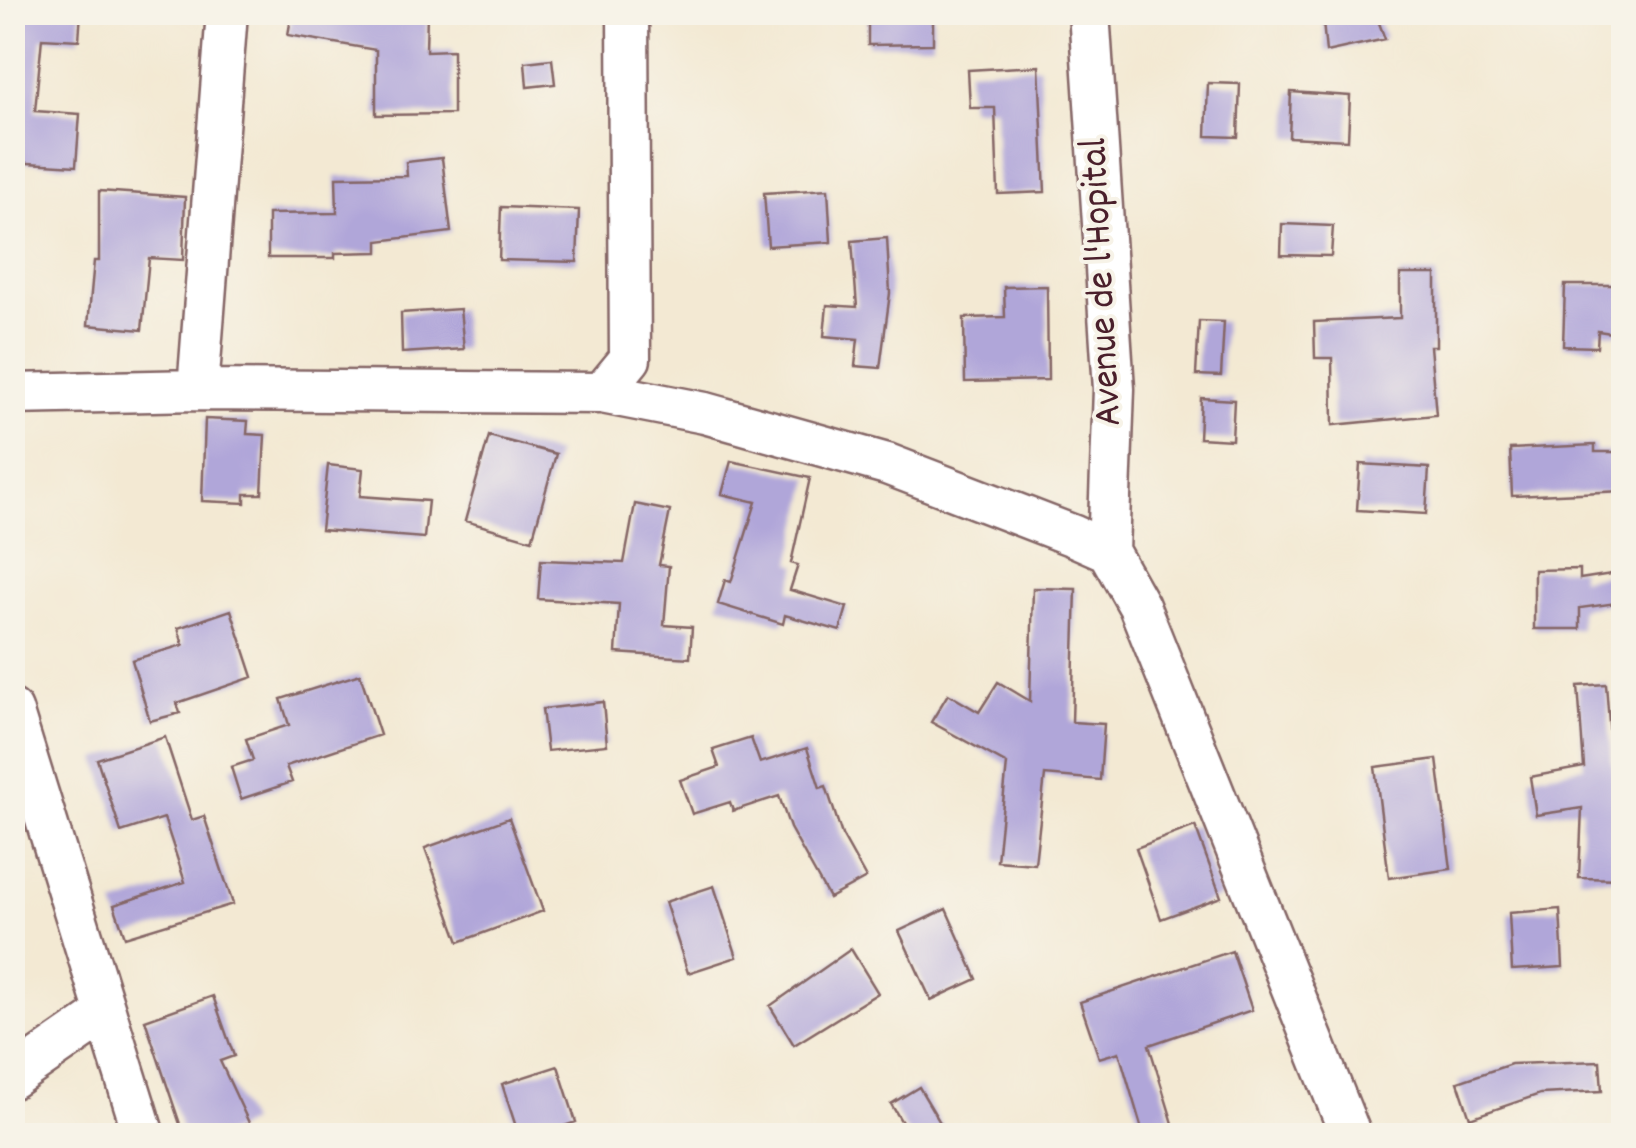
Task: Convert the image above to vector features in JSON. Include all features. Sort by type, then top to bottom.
[{"type":"street","points":[[198,390],[227,12]]},
{"type":"street","points":[[602,393],[630,359],[628,12]]},
{"type":"street","name":"Avenue de l'Hopital","points":[[1089,12],[1114,389],[1108,551]]},
{"type":"street","points":[[12,394],[198,390],[602,393],[706,413],[886,464],[1108,551],[1139,606],[1351,1136]]},
{"type":"street","points":[[12,710],[144,1136]]},
{"type":"street","points":[[12,1078],[106,1013]]},
{"type":"building","points":[[12,12],[81,12],[79,40],[42,38],[35,111],[80,114],[76,166],[12,162]]},
{"type":"building","points":[[292,12],[357,12],[398,20],[399,12],[427,12],[426,51],[453,50],[453,114],[376,115],[376,50],[288,35]]},
{"type":"building","points":[[868,12],[933,12],[933,44],[868,45]]},
{"type":"building","points":[[1322,12],[1375,12],[1385,39],[1326,52]]},
{"type":"building","points":[[552,59],[555,84],[527,87],[525,62]]},
{"type":"building","points":[[1039,66],[1045,192],[998,194],[995,108],[970,108],[968,70]]},
{"type":"building","points":[[1208,83],[1240,84],[1238,137],[1206,136]]},
{"type":"building","points":[[1291,92],[1350,96],[1348,140],[1289,137]]},
{"type":"building","points":[[442,158],[451,232],[378,241],[378,252],[335,253],[335,258],[268,258],[268,214],[337,213],[336,177],[407,176],[406,162]]},
{"type":"building","points":[[828,189],[831,242],[768,246],[764,193]]},
{"type":"building","points":[[99,191],[185,197],[183,260],[149,258],[142,330],[88,325],[94,261],[99,261]]},
{"type":"building","points":[[501,207],[579,210],[577,262],[499,260]]},
{"type":"building","points":[[1282,224],[1333,226],[1331,256],[1281,255]]},
{"type":"building","points":[[887,238],[890,293],[880,368],[855,366],[858,339],[824,336],[827,305],[857,307],[852,241]]},
{"type":"building","points":[[1400,274],[1436,274],[1436,346],[1430,346],[1436,415],[1333,425],[1332,358],[1315,358],[1314,322],[1400,318]]},
{"type":"building","points":[[1565,285],[1624,285],[1624,335],[1598,331],[1597,347],[1563,346]]},
{"type":"building","points":[[1047,286],[1048,380],[965,382],[964,318],[1005,317],[1004,287]]},
{"type":"building","points":[[460,309],[464,349],[402,353],[401,313]]},
{"type":"building","points":[[1199,321],[1224,322],[1221,376],[1196,375]]},
{"type":"building","points":[[1201,398],[1234,400],[1232,440],[1199,438]]},
{"type":"building","points":[[205,419],[248,421],[247,434],[265,435],[262,494],[245,494],[245,503],[202,501]]},
{"type":"building","points":[[489,436],[556,454],[532,540],[465,521]]},
{"type":"building","points":[[1595,445],[1595,452],[1624,452],[1624,491],[1512,496],[1510,449]]},
{"type":"building","points":[[731,461],[810,478],[791,563],[798,565],[790,590],[847,607],[840,631],[785,615],[783,624],[718,604],[725,580],[731,582],[756,502],[722,494]]},
{"type":"building","points":[[1360,464],[1429,468],[1426,514],[1357,510]]},
{"type":"building","points":[[328,465],[363,469],[360,496],[428,501],[424,538],[321,530]]},
{"type":"building","points":[[635,504],[670,511],[659,565],[669,566],[664,625],[692,627],[690,658],[616,653],[619,604],[538,599],[541,560],[624,563]]},
{"type":"building","points":[[1580,569],[1580,579],[1624,572],[1624,602],[1580,608],[1580,629],[1534,629],[1534,570]]},
{"type":"building","points":[[1033,588],[1076,589],[1072,722],[1104,724],[1100,780],[1045,775],[1035,864],[997,861],[1007,764],[931,722],[948,694],[979,712],[998,682],[1030,701]]},
{"type":"building","points":[[231,610],[253,677],[177,703],[180,713],[150,721],[132,660],[183,645],[178,628]]},
{"type":"building","points":[[360,674],[380,735],[286,766],[292,782],[241,799],[231,767],[253,760],[246,739],[289,725],[281,699]]},
{"type":"building","points":[[1606,684],[1612,762],[1624,815],[1624,879],[1579,878],[1582,808],[1536,815],[1530,777],[1584,767],[1578,686]]},
{"type":"building","points":[[603,702],[607,745],[547,751],[542,709]]},
{"type":"building","points":[[165,737],[192,820],[204,816],[233,904],[125,937],[114,905],[185,882],[164,818],[121,832],[97,759]]},
{"type":"building","points":[[751,738],[760,763],[807,748],[820,788],[826,786],[842,835],[866,878],[829,898],[790,828],[779,796],[733,811],[730,802],[692,814],[680,780],[719,767],[713,750]]},
{"type":"building","points":[[1437,759],[1451,869],[1389,878],[1375,767]]},
{"type":"building","points":[[509,818],[543,911],[459,942],[425,848]]},
{"type":"building","points":[[1195,826],[1221,897],[1161,919],[1136,848]]},
{"type":"building","points":[[714,886],[737,957],[688,973],[665,902]]},
{"type":"building","points":[[946,909],[977,979],[931,1000],[899,931]]},
{"type":"building","points":[[1560,909],[1563,967],[1512,970],[1509,913]]},
{"type":"building","points":[[851,949],[878,993],[794,1045],[770,1006]]},
{"type":"building","points":[[1232,951],[1252,1010],[1149,1045],[1175,1130],[1144,1136],[1119,1052],[1099,1058],[1080,1002]]},
{"type":"building","points":[[213,996],[234,1056],[220,1061],[249,1123],[222,1136],[184,1136],[145,1020]]},
{"type":"building","points":[[1600,1061],[1602,1091],[1540,1094],[1470,1118],[1458,1082],[1511,1064]]},
{"type":"building","points":[[558,1066],[576,1122],[535,1136],[519,1136],[502,1084]]},
{"type":"building","points":[[919,1087],[948,1136],[910,1136],[891,1104]]}]
